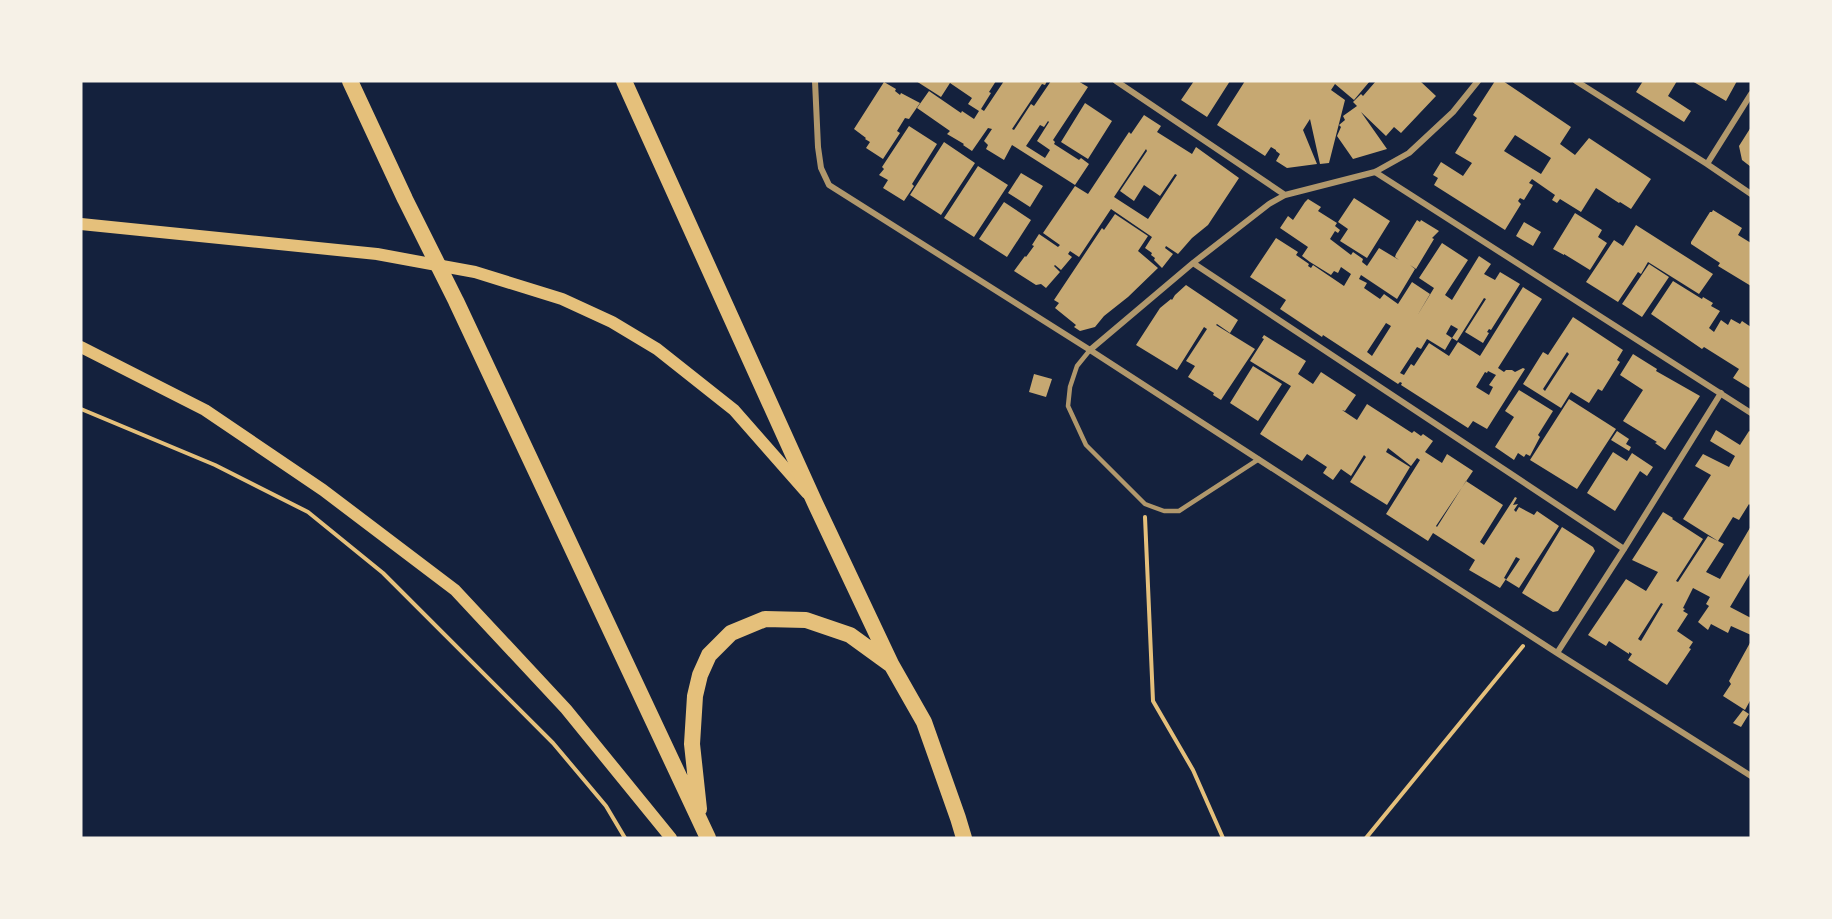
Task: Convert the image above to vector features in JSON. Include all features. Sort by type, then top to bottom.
[{"type":"highway","points":[[350,81],[708,838]]},
{"type":"highway","points":[[624,81],[815,503],[891,664],[924,722],[964,838]]},
{"type":"highway","points":[[700,821],[692,744],[695,696],[700,675],[709,656],[731,633],[765,620],[806,620],[850,635],[891,664]]},
{"type":"main road","points":[[81,224],[377,254],[475,272],[562,299],[612,322],[657,349],[734,410],[815,503]]},
{"type":"main road","points":[[81,347],[205,410],[323,490],[455,590],[566,709],[671,838]]},
{"type":"street","points":[[815,81],[821,168],[829,185],[1090,350],[1751,776]]},
{"type":"street","points":[[1116,81],[1285,195]]},
{"type":"street","points":[[1090,350],[1192,263],[1258,212],[1285,195],[1375,172],[1409,153],[1453,112],[1479,81]]},
{"type":"street","points":[[1576,81],[1751,194]]},
{"type":"street","points":[[1707,164],[1751,94]]},
{"type":"street","points":[[1375,172],[1751,412]]},
{"type":"street","points":[[1192,263],[1624,549]]},
{"type":"street","points":[[1557,653],[1721,393]]},
{"type":"lane","points":[[1090,350],[1077,366],[1070,387],[1068,406],[1086,445],[1145,504],[1164,511],[1179,511],[1258,459]]},
{"type":"path","points":[[81,409],[215,465],[308,512],[383,573],[553,743],[606,806],[625,838]]},
{"type":"path","points":[[1145,504],[1153,701],[1193,770],[1223,838]]},
{"type":"path","points":[[1366,838],[1531,636]]},
{"type":"building","points":[[916,81],[996,81],[981,109],[984,111],[1004,81],[1047,81],[1045,85],[1042,84],[1012,129],[1014,130],[1031,104],[1034,106],[1051,81],[1078,81],[1088,87],[1053,140],[1054,144],[1089,164],[1075,185],[1012,145],[1004,160],[986,149],[988,145],[984,141],[992,129],[988,128],[972,151],[947,134],[950,131],[917,108],[929,91],[974,119],[979,111],[968,104],[972,98],[950,83],[941,97]],"holes":[[[1049,122],[1037,141],[1050,150],[1045,158],[1026,146],[1040,125],[1044,127]]]},
{"type":"building","points":[[1194,81],[1230,81],[1207,117],[1181,100]]},
{"type":"building","points":[[1245,81],[1370,81],[1354,100],[1335,84],[1331,90],[1345,100],[1329,163],[1320,164],[1310,119],[1303,130],[1317,164],[1287,168],[1276,161],[1280,154],[1276,150],[1271,147],[1265,156],[1217,125]]},
{"type":"building","points":[[1376,81],[1420,81],[1436,96],[1401,133],[1394,127],[1386,136],[1361,112],[1387,149],[1353,159],[1337,136],[1341,127],[1339,125],[1345,120],[1343,116],[1357,106],[1353,102],[1361,94],[1363,96]]},
{"type":"building","points":[[1495,81],[1503,81],[1571,127],[1560,144],[1575,155],[1589,138],[1651,179],[1631,209],[1596,188],[1581,212],[1560,199],[1557,203],[1552,200],[1555,195],[1532,179],[1529,183],[1533,185],[1532,187],[1524,200],[1520,198],[1518,201],[1521,204],[1505,230],[1434,185],[1438,178],[1433,175],[1441,162],[1463,176],[1472,163],[1455,153],[1477,118],[1473,115]],"holes":[[[1515,135],[1551,158],[1541,174],[1504,151]]]},
{"type":"building","points":[[1643,81],[1677,81],[1668,96],[1691,111],[1684,122],[1636,92]]},
{"type":"building","points":[[1692,81],[1737,81],[1726,101]]},
{"type":"building","points":[[884,82],[896,89],[895,91],[900,95],[901,93],[920,103],[909,119],[905,118],[897,131],[900,133],[883,159],[866,148],[870,142],[854,129]]},
{"type":"building","points":[[1085,103],[1112,121],[1088,159],[1061,142]]},
{"type":"building","points":[[1144,115],[1161,126],[1157,132],[1192,154],[1196,147],[1239,178],[1208,225],[1178,254],[1166,246],[1165,248],[1173,254],[1162,268],[1154,260],[1152,253],[1145,248],[1152,237],[1111,209],[1079,257],[1070,251],[1068,254],[1072,257],[1061,270],[1054,266],[1060,272],[1046,288],[1041,284],[1036,285],[1014,271],[1034,246],[1032,245],[1039,234],[1058,247],[1060,245],[1043,233],[1075,186],[1088,194],[1129,132],[1131,134]],"holes":[[[1146,149],[1147,151],[1120,191],[1134,201],[1144,185],[1160,196],[1175,174],[1177,175],[1148,219],[1114,197]]]},
{"type":"building","points":[[909,126],[937,144],[904,201],[883,188],[888,180],[879,175]]},
{"type":"building","points":[[1751,127],[1751,167],[1742,160],[1739,146]]},
{"type":"building","points":[[944,142],[975,163],[941,215],[910,195]]},
{"type":"building","points":[[978,166],[1008,185],[974,237],[944,218]]},
{"type":"building","points":[[1021,173],[1043,186],[1030,207],[1008,193]]},
{"type":"building","points":[[1354,198],[1390,221],[1367,258],[1340,241],[1348,229],[1338,222]]},
{"type":"building","points":[[1308,199],[1321,207],[1318,211],[1337,223],[1335,226],[1340,230],[1338,233],[1335,231],[1330,239],[1351,255],[1353,252],[1363,259],[1362,262],[1367,266],[1379,248],[1399,260],[1395,257],[1396,254],[1417,220],[1439,231],[1432,238],[1434,239],[1416,269],[1410,265],[1415,269],[1397,299],[1361,275],[1359,279],[1367,283],[1364,288],[1380,299],[1384,294],[1398,304],[1412,282],[1430,294],[1417,316],[1434,288],[1419,278],[1442,243],[1468,260],[1445,295],[1452,300],[1479,256],[1491,264],[1484,274],[1495,280],[1500,272],[1520,284],[1491,330],[1487,332],[1489,333],[1483,343],[1465,332],[1486,299],[1484,298],[1457,341],[1452,338],[1445,350],[1427,339],[1421,349],[1417,347],[1400,373],[1404,375],[1411,364],[1414,366],[1429,343],[1449,356],[1458,342],[1480,356],[1523,287],[1542,299],[1498,368],[1504,372],[1525,369],[1487,429],[1473,421],[1468,428],[1401,385],[1402,383],[1398,384],[1323,335],[1322,337],[1280,309],[1286,300],[1250,277],[1276,238],[1298,252],[1296,255],[1309,264],[1308,266],[1311,268],[1313,265],[1344,286],[1351,274],[1341,267],[1338,273],[1334,271],[1331,275],[1310,262],[1302,256],[1308,247],[1280,228],[1288,216],[1293,220]],"holes":[[[1386,323],[1391,326],[1372,356],[1367,352]],[[1451,325],[1458,329],[1452,338],[1446,334]],[[1488,371],[1496,375],[1489,385],[1493,387],[1489,395],[1476,387]]]},
{"type":"building","points":[[1004,202],[1031,220],[1007,257],[979,239]]},
{"type":"building","points":[[1713,210],[1742,228],[1738,235],[1751,243],[1751,286],[1718,266],[1720,263],[1691,244]]},
{"type":"building","points":[[1575,213],[1602,230],[1598,237],[1607,243],[1590,270],[1553,249]]},
{"type":"building","points":[[1115,214],[1148,236],[1138,251],[1158,268],[1104,316],[1095,327],[1080,331],[1055,308],[1059,303],[1054,300],[1102,228],[1104,230]]},
{"type":"building","points":[[1524,222],[1541,232],[1533,246],[1516,236]]},
{"type":"building","points":[[1636,225],[1713,274],[1699,294],[1648,262],[1641,274],[1638,272],[1618,302],[1586,282],[1614,240],[1623,246]]},
{"type":"building","points":[[1649,264],[1669,277],[1642,317],[1622,304]]},
{"type":"building","points":[[1673,281],[1713,303],[1711,306],[1720,311],[1709,328],[1714,332],[1721,320],[1728,325],[1731,319],[1740,324],[1742,321],[1751,327],[1751,389],[1733,378],[1739,369],[1704,347],[1702,349],[1651,314]]},
{"type":"building","points":[[1186,285],[1238,320],[1230,333],[1216,325],[1255,349],[1221,400],[1188,377],[1195,366],[1186,361],[1207,329],[1204,327],[1177,370],[1136,345],[1160,308],[1172,300]]},
{"type":"building","points":[[1573,317],[1623,350],[1617,360],[1620,362],[1602,391],[1598,389],[1589,403],[1571,392],[1561,408],[1523,384],[1543,352],[1548,355]],"holes":[[[1567,352],[1569,354],[1545,391],[1543,389]]]},
{"type":"building","points":[[1264,335],[1306,361],[1298,374],[1313,384],[1321,372],[1356,395],[1345,411],[1342,410],[1357,420],[1367,404],[1412,433],[1414,431],[1421,436],[1423,434],[1433,441],[1425,452],[1442,463],[1447,454],[1473,471],[1466,481],[1503,505],[1480,542],[1484,545],[1515,497],[1517,498],[1513,505],[1518,504],[1514,510],[1516,512],[1519,507],[1534,515],[1537,511],[1559,526],[1519,588],[1506,580],[1520,559],[1516,557],[1500,588],[1469,570],[1475,560],[1433,533],[1428,541],[1386,514],[1420,460],[1417,458],[1411,466],[1388,448],[1386,452],[1410,467],[1387,505],[1350,482],[1366,457],[1364,455],[1351,476],[1341,469],[1333,480],[1323,473],[1327,467],[1307,454],[1302,461],[1260,434],[1291,386],[1250,361],[1264,339],[1262,338]],"holes":[[[1462,487],[1437,527],[1436,526]]]},
{"type":"building","points":[[1633,354],[1657,369],[1656,371],[1700,396],[1665,450],[1655,443],[1657,442],[1623,421],[1643,390],[1620,375]]},
{"type":"building","points":[[1253,366],[1282,384],[1258,421],[1230,403]]},
{"type":"building","points":[[1034,374],[1052,379],[1046,397],[1029,392]]},
{"type":"building","points":[[1519,390],[1553,411],[1538,435],[1540,437],[1530,456],[1526,454],[1524,457],[1518,453],[1514,460],[1495,447],[1514,417],[1505,411]]},
{"type":"building","points":[[1569,399],[1616,429],[1577,489],[1530,460]]},
{"type":"building","points":[[1716,430],[1740,445],[1749,431],[1751,432],[1751,506],[1749,504],[1739,520],[1733,517],[1718,541],[1683,519],[1711,475],[1695,466],[1703,454],[1729,467],[1735,456],[1710,441]]},
{"type":"building","points":[[1617,431],[1629,439],[1626,444],[1631,447],[1629,451],[1611,440]]},
{"type":"building","points":[[1613,452],[1627,461],[1632,453],[1653,467],[1647,476],[1640,471],[1615,511],[1587,493]]},
{"type":"building","points":[[1663,512],[1703,539],[1676,581],[1678,582],[1708,536],[1724,544],[1706,572],[1720,579],[1751,526],[1751,572],[1730,607],[1751,618],[1751,635],[1731,626],[1728,633],[1711,624],[1708,630],[1698,622],[1709,606],[1706,604],[1710,597],[1693,588],[1683,608],[1685,609],[1683,611],[1688,614],[1677,631],[1693,642],[1689,648],[1691,649],[1667,685],[1628,660],[1632,654],[1629,652],[1629,654],[1609,641],[1606,646],[1588,635],[1626,579],[1646,591],[1658,572],[1632,560]],"holes":[[[1661,603],[1663,604],[1641,641],[1638,639]]]},
{"type":"building","points":[[1562,527],[1593,547],[1595,551],[1558,611],[1553,612],[1522,593]]},
{"type":"building","points":[[1751,641],[1751,699],[1745,710],[1723,696]]},
{"type":"building","points":[[1743,710],[1749,714],[1741,727],[1733,723]]}]
